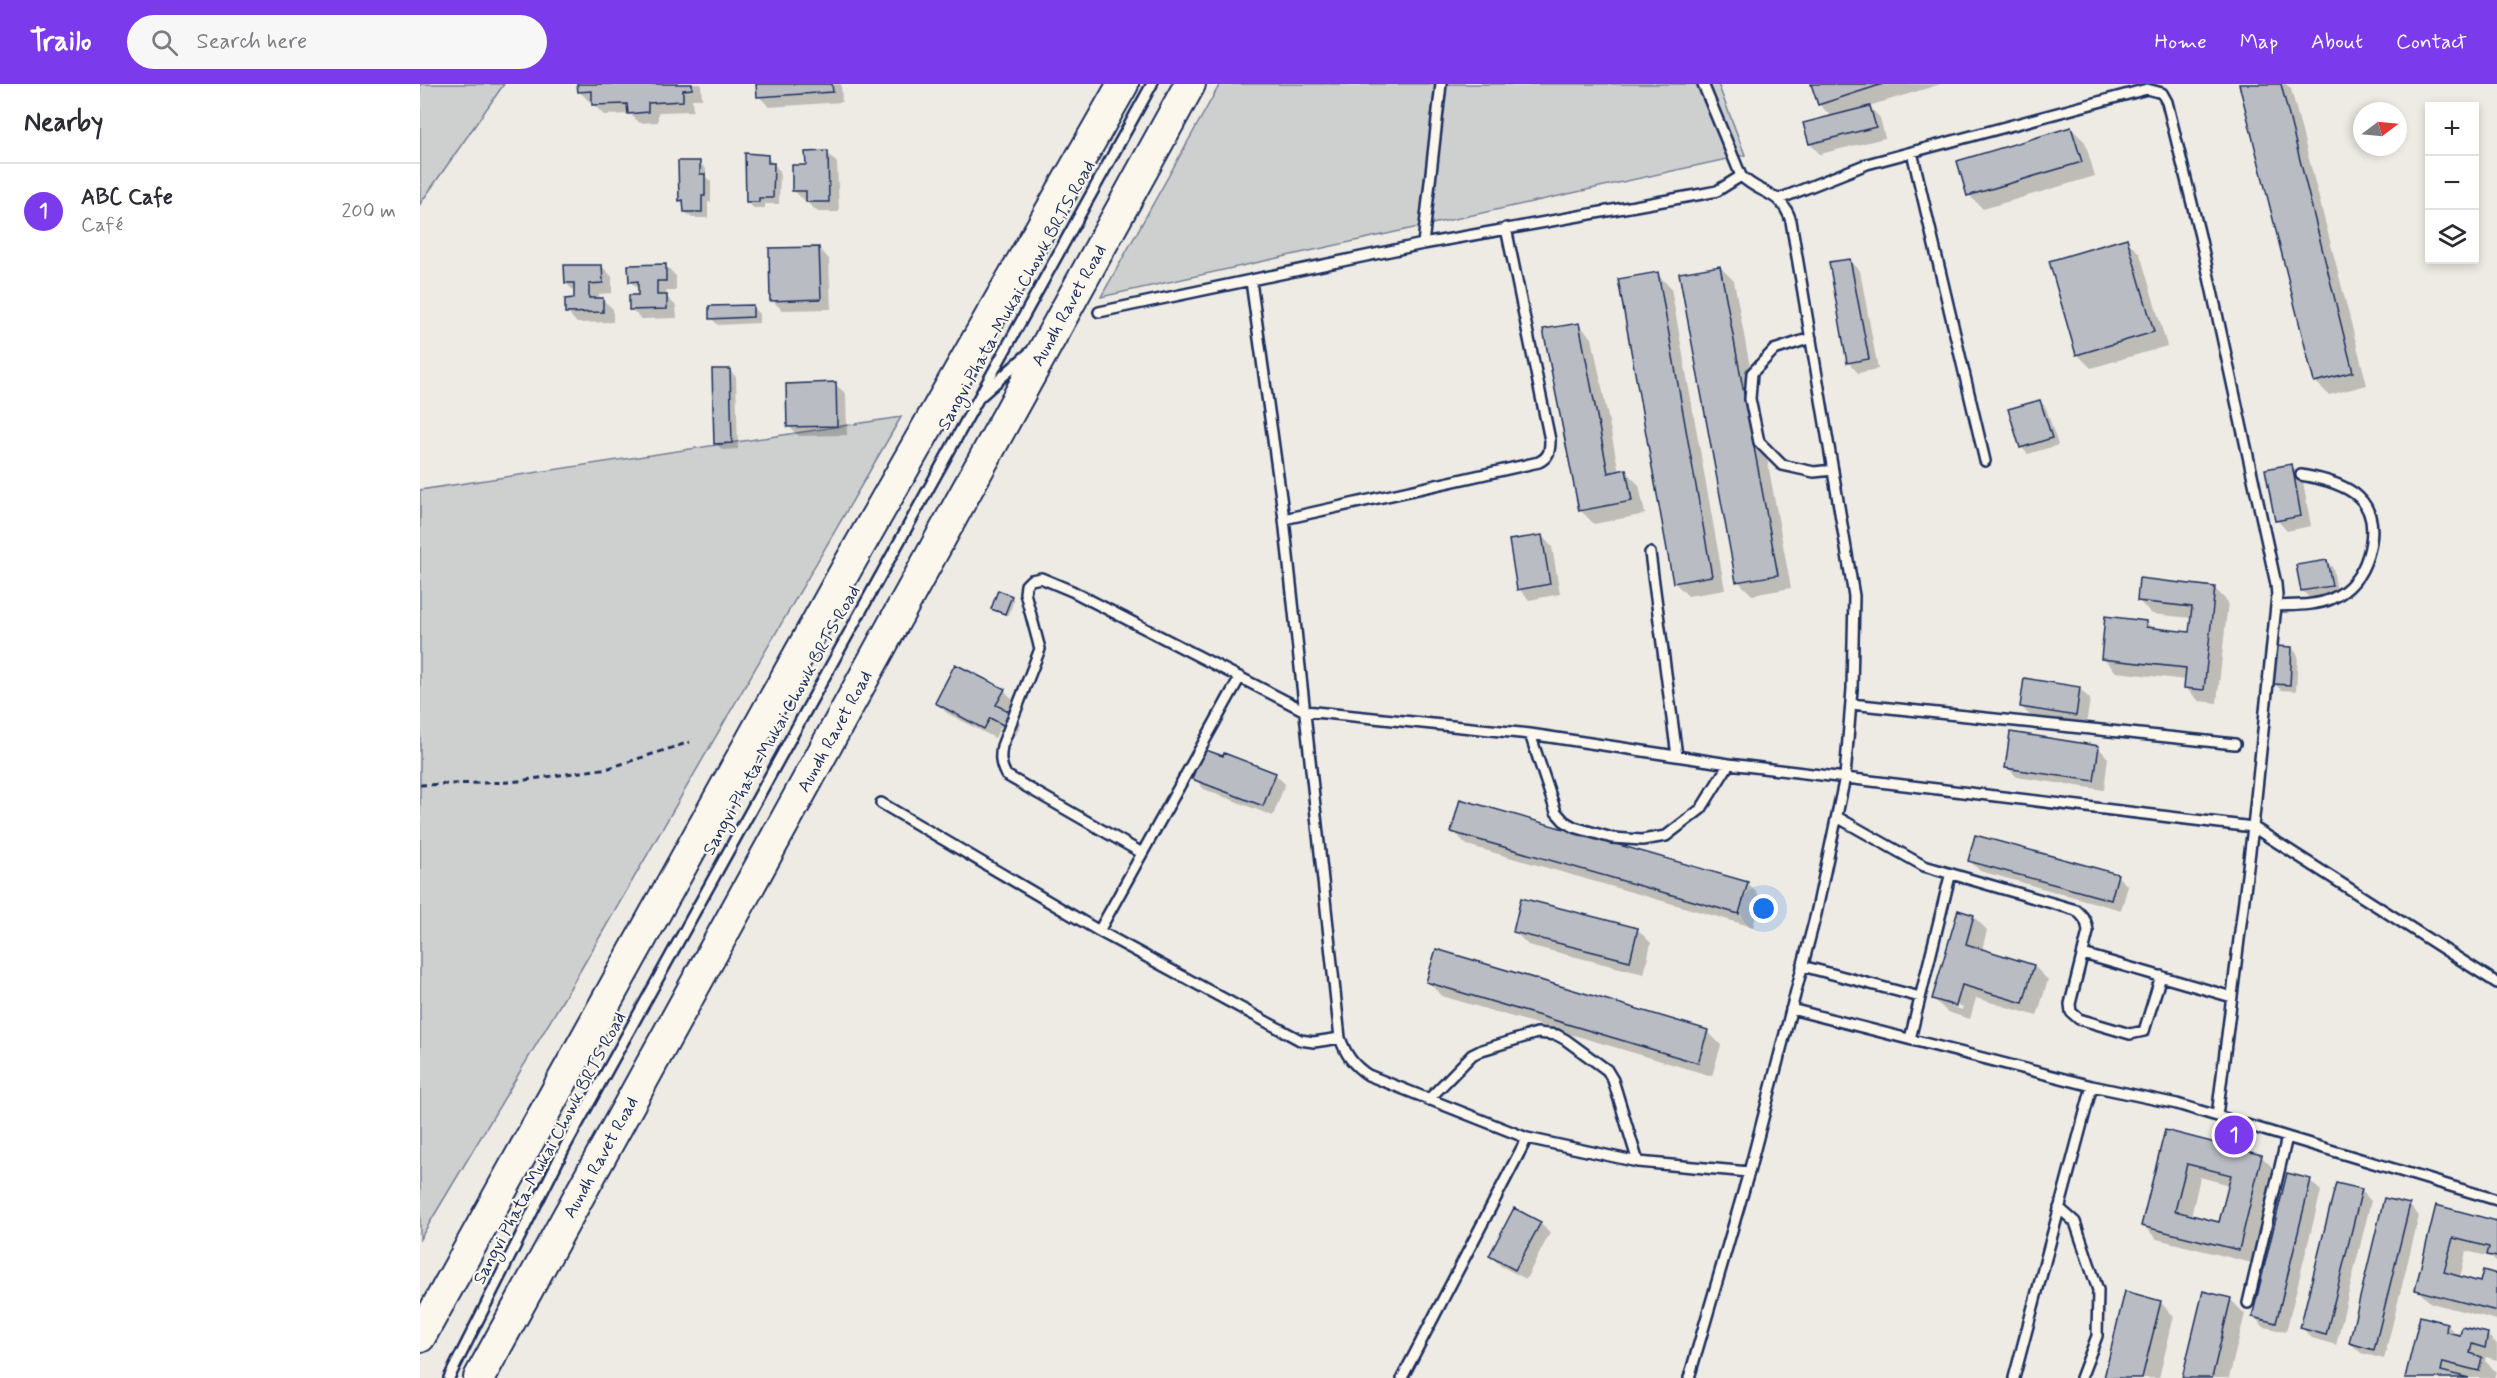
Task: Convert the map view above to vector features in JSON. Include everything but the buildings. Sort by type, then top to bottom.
[{"type":"main road","points":[[420,1337],[848,566],[1123,84]]},
{"type":"main road","name":"Aundh Ravet Road","points":[[479,1378],[1191,84]]},
{"type":"lane","name":"Sangvi Phata-Mukai Chowk BRTS Road","points":[[448,1378],[565,1147],[1152,84]]},
{"type":"lane","points":[[1423,244],[1441,84]]},
{"type":"lane","points":[[1689,1378],[1749,1172],[1802,966],[1837,816],[1845,777],[1851,704],[1854,596],[1791,221],[1787,208],[1779,199],[1751,186],[1741,176],[1703,84]]},
{"type":"lane","points":[[1779,199],[1867,164],[2147,89],[2162,93],[2167,102],[2200,236],[2273,567],[2277,596],[2253,827],[2217,1116]]},
{"type":"lane","points":[[1912,152],[1985,461]]},
{"type":"lane","points":[[1099,312],[1423,244],[1702,194],[1717,190],[1741,176]]},
{"type":"lane","points":[[1284,519],[1546,459],[1550,452],[1550,440],[1506,228]]},
{"type":"lane","points":[[1251,280],[1284,519],[1340,1038],[1347,1056],[1356,1067],[1368,1075],[1527,1138],[1638,1162],[1749,1172]]},
{"type":"lane","points":[[976,401],[1058,327]]},
{"type":"lane","points":[[1811,338],[1774,350],[1752,373],[1750,399],[1759,442],[1782,465],[1814,472],[1833,470]]},
{"type":"lane","points":[[2276,606],[2329,600],[2352,587],[2364,568],[2373,538],[2372,515],[2358,497],[2341,484],[2301,475]]},
{"type":"lane","points":[[1650,553],[1677,756]]},
{"type":"lane","points":[[1142,853],[1006,775],[1001,767],[1002,746],[1040,649],[1024,593],[1026,585],[1031,580],[1041,578],[1072,591],[1305,711],[1530,734],[1729,764],[2253,827],[2497,983]]},
{"type":"lane","points":[[1099,931],[1240,677]]},
{"type":"lane","points":[[1851,704],[2235,744]]},
{"type":"lane","points":[[1530,734],[1556,812],[1574,827],[1612,838],[1642,840],[1666,836],[1701,809],[1729,764]]},
{"type":"lane","points":[[881,803],[1099,931],[1300,1040],[1314,1042],[1340,1038]]},
{"type":"lane","points":[[1837,816],[1915,862],[1950,876],[2076,910],[2087,922],[2083,954],[2070,1004],[2071,1012],[2079,1019],[2130,1034],[2144,1030],[2161,976]]},
{"type":"lane","points":[[1910,1040],[1950,876]]},
{"type":"lane","points":[[2083,954],[2232,997]]},
{"type":"lane","points":[[1802,966],[1920,997]]},
{"type":"lane","points":[[1791,1009],[2092,1086],[2177,1104],[2497,1200]]},
{"type":"lane","points":[[1428,1100],[1472,1055],[1537,1033],[1557,1035],[1607,1070],[1613,1080],[1638,1162]]},
{"type":"lane","points":[[2014,1378],[2092,1086]]},
{"type":"lane","points":[[2248,1303],[2287,1137]]},
{"type":"lane","points":[[1402,1378],[1527,1138]]},
{"type":"lane","points":[[2059,1208],[2075,1222],[2098,1290],[2097,1336],[2081,1378]]},
{"type":"path","points":[[420,785],[511,783],[609,768],[690,742]]},
{"type":"shaded area","points":[[420,84],[504,84],[420,204]]},
{"type":"shaded area","points":[[1220,84],[1718,84],[1745,155],[1101,297]]},
{"type":"shaded area","points":[[901,417],[573,983],[420,1239],[420,490]]},
{"type":"place","name":"ABC Cafe","points":[[2234,1135]]}]
